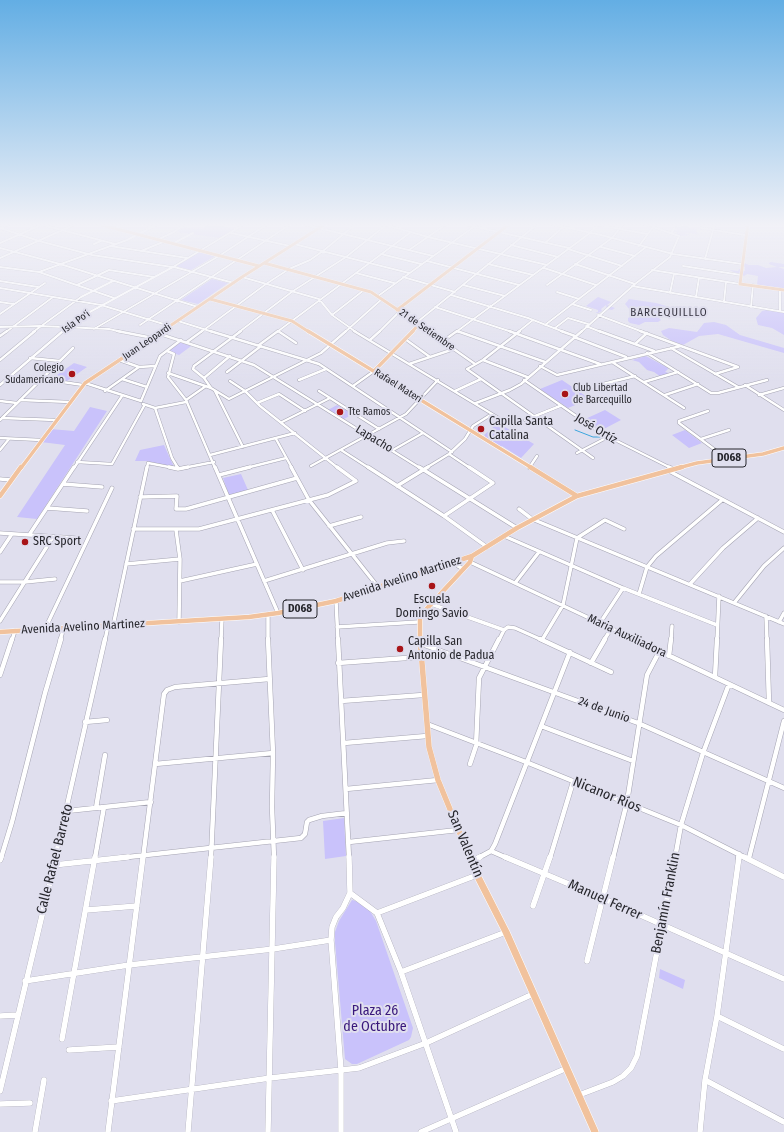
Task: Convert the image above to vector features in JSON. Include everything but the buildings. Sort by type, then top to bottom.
[{"type":"main road","name":"21 de Setiembre","points":[[316,276],[364,290],[378,296],[417,324]]},
{"type":"main road","points":[[397,310],[439,276]]},
{"type":"main road","points":[[740,276],[740,284],[782,290]]},
{"type":"main road","name":"Juan Leopardi","points":[[0,496],[84,384],[160,334],[242,277]]},
{"type":"main road","name":"Rafael Materi","points":[[210,299],[292,321],[529,468],[577,496]]},
{"type":"main road","points":[[374,372],[417,324]]},
{"type":"main road","name":"Avenida Avelino Martinez","points":[[0,632],[222,619],[278,613],[336,601],[472,556],[516,528],[577,496],[671,470],[726,458],[763,454],[784,448]]},
{"type":"main road","points":[[418,622],[420,616],[470,562],[472,556]]},
{"type":"main road","name":"San Valentín","points":[[418,622],[427,736],[438,780],[471,862],[506,932],[595,1132]]},
{"type":"street","points":[[49,276],[114,298]]},
{"type":"street","points":[[76,286],[96,276],[198,307]]},
{"type":"street","points":[[148,276],[156,277]]},
{"type":"street","points":[[94,329],[184,276]]},
{"type":"street","points":[[206,276],[234,283]]},
{"type":"street","points":[[187,342],[279,276]]},
{"type":"street","points":[[316,276],[293,291],[232,337],[194,366],[193,369],[213,388],[229,399],[322,353],[382,299]]},
{"type":"street","points":[[227,372],[319,299],[352,276]]},
{"type":"street","points":[[366,276],[394,284]]},
{"type":"street","points":[[378,296],[406,276]]},
{"type":"street","points":[[417,324],[435,307],[474,276]]},
{"type":"street","points":[[483,276],[519,285]]},
{"type":"street","points":[[443,341],[532,276]]},
{"type":"street","points":[[547,285],[558,276]]},
{"type":"street","points":[[566,276],[596,285]]},
{"type":"street","points":[[545,324],[609,276],[633,285],[670,293],[784,312]]},
{"type":"street","points":[[476,403],[513,389],[645,276]]},
{"type":"street","points":[[670,293],[674,276]]},
{"type":"street","points":[[685,276],[740,284]]},
{"type":"street","name":"Isla Po'i","points":[[0,387],[75,320],[156,277]]},
{"type":"street","points":[[140,325],[211,277]]},
{"type":"street","points":[[242,277],[319,299],[332,316],[350,328],[512,426]]},
{"type":"street","points":[[403,278],[455,292]]},
{"type":"street","points":[[696,297],[699,278]]},
{"type":"street","points":[[0,281],[38,287]]},
{"type":"street","points":[[0,360],[40,326],[75,301],[113,281]]},
{"type":"street","points":[[724,302],[726,282]]},
{"type":"street","points":[[0,314],[45,283]]},
{"type":"street","points":[[463,285],[505,296]]},
{"type":"street","points":[[752,307],[753,285]]},
{"type":"street","points":[[0,288],[101,305],[170,326]]},
{"type":"street","points":[[332,316],[364,290]]},
{"type":"street","points":[[780,311],[782,290]]},
{"type":"street","points":[[557,292],[579,298]]},
{"type":"street","points":[[451,295],[491,306],[545,324],[627,358]]},
{"type":"street","points":[[0,336],[53,297]]},
{"type":"street","points":[[0,302],[13,304]]},
{"type":"street","points":[[572,304],[591,310]]},
{"type":"street","points":[[435,307],[560,348],[600,364]]},
{"type":"street","points":[[370,340],[397,310]]},
{"type":"street","points":[[598,315],[738,367],[715,374]]},
{"type":"street","points":[[555,328],[568,318],[655,352]]},
{"type":"street","points":[[533,320],[483,360],[467,369],[592,458]]},
{"type":"street","points":[[178,321],[309,360],[354,386],[493,483],[444,516]]},
{"type":"street","name":"21 de Setiembre","points":[[417,324],[475,364]]},
{"type":"street","points":[[0,327],[40,326],[116,330],[153,338]]},
{"type":"street","points":[[278,331],[296,344]]},
{"type":"street","points":[[458,331],[544,362]]},
{"type":"street","points":[[635,344],[647,333]]},
{"type":"street","name":"Lapacho","points":[[160,334],[244,360],[393,450],[516,528]]},
{"type":"street","points":[[405,339],[430,357]]},
{"type":"street","points":[[141,402],[160,356],[181,340]]},
{"type":"street","points":[[540,366],[557,375],[682,346]]},
{"type":"street","points":[[1,419],[73,348]]},
{"type":"street","points":[[671,348],[738,387]]},
{"type":"street","points":[[409,364],[454,349]]},
{"type":"street","points":[[167,351],[174,354],[168,377],[186,401],[214,462],[218,475],[278,613]]},
{"type":"street","points":[[647,353],[713,393],[767,380]]},
{"type":"street","points":[[204,378],[230,356]]},
{"type":"street","points":[[31,358],[60,361]]},
{"type":"street","points":[[119,360],[139,366],[156,366]]},
{"type":"street","points":[[483,360],[527,376]]},
{"type":"street","points":[[612,362],[684,408]]},
{"type":"street","points":[[104,390],[139,366]]},
{"type":"street","points":[[299,380],[326,369]]},
{"type":"street","points":[[354,386],[374,372]]},
{"type":"street","points":[[644,382],[678,372]]},
{"type":"street","points":[[168,373],[213,388],[243,447]]},
{"type":"street","points":[[579,390],[635,376]]},
{"type":"street","points":[[122,378],[147,387]]},
{"type":"street","points":[[42,379],[84,384],[141,402],[144,406],[155,408],[186,401],[209,384]]},
{"type":"street","points":[[455,391],[481,379]]},
{"type":"street","points":[[311,466],[409,412],[438,380]]},
{"type":"street","name":"José Ortíz","points":[[524,380],[560,406],[608,437],[671,470],[722,500],[784,532]]},
{"type":"street","points":[[133,529],[199,529],[336,492],[356,481],[326,459],[257,403],[245,391],[230,381]]},
{"type":"street","points":[[665,395],[698,384]]},
{"type":"street","points":[[745,385],[784,411]]},
{"type":"street","points":[[759,395],[784,388]]},
{"type":"street","points":[[319,391],[379,429]]},
{"type":"street","points":[[257,403],[279,394],[305,411]]},
{"type":"street","points":[[29,535],[122,396]]},
{"type":"street","points":[[282,422],[330,398]]},
{"type":"street","points":[[20,400],[70,402]]},
{"type":"street","points":[[0,401],[17,403]]},
{"type":"street","points":[[77,462],[112,464],[144,406]]},
{"type":"street","points":[[525,420],[560,406]]},
{"type":"street","points":[[155,408],[172,458],[178,469],[214,462]]},
{"type":"street","points":[[708,411],[679,421],[681,425],[726,458]]},
{"type":"street","points":[[396,486],[451,453],[481,420],[492,414]]},
{"type":"street","points":[[1,419],[56,420]]},
{"type":"street","points":[[701,439],[729,430]]},
{"type":"street","points":[[210,455],[295,433]]},
{"type":"street","points":[[393,450],[423,433]]},
{"type":"street","points":[[577,453],[608,437]]},
{"type":"street","points":[[0,438],[41,440]]},
{"type":"street","points":[[0,450],[9,439]]},
{"type":"street","points":[[276,439],[309,500],[378,587]]},
{"type":"street","points":[[341,450],[444,516],[487,547]]},
{"type":"street","points":[[529,468],[537,456]]},
{"type":"street","points":[[218,475],[286,458]]},
{"type":"street","name":"Calle Rafael Barreto","points":[[0,1091],[25,981],[68,811],[85,722],[111,626],[148,463],[178,469]]},
{"type":"street","points":[[140,497],[177,496],[176,509],[182,510],[297,478]]},
{"type":"street","points":[[0,479],[11,480]]},
{"type":"street","points":[[63,484],[102,487]]},
{"type":"street","points":[[45,629],[112,488]]},
{"type":"street","points":[[639,594],[647,567],[656,556],[722,500]]},
{"type":"street","points":[[48,508],[87,511]]},
{"type":"street","points":[[519,509],[532,519],[784,624]]},
{"type":"street","points":[[272,510],[303,570]]},
{"type":"street","points":[[329,526],[361,517]]},
{"type":"street","points":[[690,584],[724,548],[758,518]]},
{"type":"street","points":[[542,640],[563,605],[570,565],[577,538],[606,520],[624,529]]},
{"type":"street","points":[[176,530],[180,559],[179,622]]},
{"type":"street","points":[[0,533],[75,538]]},
{"type":"street","points":[[0,552],[12,534]]},
{"type":"street","points":[[504,536],[623,588],[717,625]]},
{"type":"street","points":[[0,621],[53,537]]},
{"type":"street","points":[[264,581],[387,543],[404,541]]},
{"type":"street","points":[[734,603],[764,566],[784,548]]},
{"type":"street","points":[[515,583],[539,552]]},
{"type":"street","points":[[126,564],[180,559]]},
{"type":"street","points":[[456,561],[458,566],[463,569]]},
{"type":"street","name":"Maria Auxiliadora","points":[[470,562],[784,710]]},
{"type":"street","points":[[180,581],[257,564]]},
{"type":"street","points":[[0,582],[25,582],[55,579]]},
{"type":"street","points":[[600,623],[623,588]]},
{"type":"street","points":[[715,677],[719,596]]},
{"type":"street","points":[[336,601],[338,663],[349,842],[350,893],[334,922],[331,940],[341,1070],[341,1132]]},
{"type":"street","points":[[431,604],[504,630]]},
{"type":"street","points":[[779,622],[784,613]]},
{"type":"street","points":[[268,614],[269,679],[273,753],[272,807],[274,841],[273,949],[268,1132]]},
{"type":"street","points":[[766,616],[769,703]]},
{"type":"street","points":[[188,1132],[212,847],[222,619]]},
{"type":"street","points":[[337,627],[418,622]]},
{"type":"street","points":[[669,656],[672,626]]},
{"type":"street","points":[[470,764],[476,742],[478,683],[481,674],[486,668],[490,654],[504,630],[508,627],[570,652],[611,672]]},
{"type":"street","points":[[0,860],[12,822],[45,693],[64,628]]},
{"type":"street","points":[[591,663],[611,629]]},
{"type":"street","points":[[0,675],[15,631]]},
{"type":"street","name":"24 de Junio","points":[[419,643],[638,723],[784,788]]},
{"type":"street","points":[[471,862],[491,851],[570,652]]},
{"type":"street","points":[[587,961],[627,802],[638,723],[647,675],[659,652]]},
{"type":"street","points":[[338,663],[420,657]]},
{"type":"street","points":[[108,1132],[151,802],[162,698],[166,690],[175,687],[269,679]]},
{"type":"street","name":"Benjamín Franklin","points":[[579,1095],[613,1082],[623,1076],[631,1068],[637,1056],[681,825],[704,753],[729,684]]},
{"type":"street","points":[[341,702],[423,695]]},
{"type":"street","points":[[85,722],[107,720]]},
{"type":"street","points":[[749,858],[784,721]]},
{"type":"street","name":"Nicanor Ríos","points":[[426,723],[627,802],[681,825],[784,877]]},
{"type":"street","points":[[541,726],[633,761]]},
{"type":"street","points":[[344,744],[427,736]]},
{"type":"street","points":[[155,764],[273,753]]},
{"type":"street","points":[[96,808],[105,755]]},
{"type":"street","points":[[346,789],[438,780]]},
{"type":"street","points":[[533,906],[539,892],[573,782]]},
{"type":"street","points":[[68,811],[151,802]]},
{"type":"street","points":[[62,1039],[104,807]]},
{"type":"street","points":[[54,865],[301,838],[305,834],[307,822],[311,819],[347,813]]},
{"type":"street","points":[[349,842],[458,830]]},
{"type":"street","name":"Manuel Ferrer","points":[[491,851],[602,898],[784,980]]},
{"type":"street","points":[[700,1132],[705,1080],[717,1016],[739,854]]},
{"type":"street","points":[[377,913],[477,875]]},
{"type":"street","points":[[350,893],[377,913],[401,972],[456,1132]]},
{"type":"street","points":[[86,910],[137,906]]},
{"type":"street","points":[[401,972],[506,932]]},
{"type":"street","points":[[25,981],[129,965],[273,949],[331,940]]},
{"type":"street","points":[[112,1101],[192,1091],[270,1078],[366,1066],[426,1043],[534,994]]},
{"type":"street","points":[[0,1016],[17,1015]]},
{"type":"street","points":[[717,1016],[784,1049]]},
{"type":"street","points":[[69,1050],[119,1047]]},
{"type":"street","points":[[421,1132],[567,1068]]},
{"type":"street","points":[[35,1132],[44,1080]]},
{"type":"street","points":[[705,1080],[784,1122]]},
{"type":"street","points":[[0,1104],[30,1104]]},
{"type":"green space","points":[[758,276],[784,276],[784,289],[757,285]]},
{"type":"green space","points":[[212,279],[228,283],[198,304],[181,300]]},
{"type":"green space","points":[[598,297],[611,302],[607,305],[615,308],[612,310],[607,309],[606,305],[601,309],[602,311],[598,313],[595,312],[598,312],[598,310],[586,306]]},
{"type":"green space","points":[[629,299],[656,303],[673,308],[673,310],[662,311],[644,306],[637,307],[635,310],[630,310],[625,304]]},
{"type":"green space","points":[[647,308],[660,311],[661,315],[659,318],[661,320],[658,322],[645,322],[639,325],[628,321],[628,318]]},
{"type":"green space","points":[[766,310],[784,313],[784,335],[772,328],[758,325],[756,318],[762,311]]},
{"type":"green space","points":[[714,322],[726,325],[740,335],[784,348],[784,353],[718,334],[699,336],[683,345],[672,341],[663,335],[661,331],[669,328],[697,332],[704,323]]},
{"type":"green space","points":[[181,340],[194,344],[179,355],[167,351]]},
{"type":"green space","points":[[646,356],[668,368],[665,372],[673,376],[661,377],[654,372],[647,370],[639,362],[632,360]]},
{"type":"green space","points":[[74,363],[87,367],[67,381],[54,377]]},
{"type":"green space","name":"Club Libertad de Barcequillo","points":[[562,380],[590,399],[568,408],[540,389]]},
{"type":"green space","name":"Tte Ramos","points":[[337,405],[353,414],[344,419],[328,410]]},
{"type":"green space","points":[[90,407],[107,411],[37,519],[17,517],[65,445],[41,442],[50,429],[74,431]]},
{"type":"green space","points":[[605,410],[621,420],[600,431],[583,420]]},
{"type":"green space","points":[[498,423],[534,444],[521,458],[502,446],[500,448],[483,438],[485,436],[484,435]]},
{"type":"green space","points":[[685,430],[702,443],[689,448],[672,435]]},
{"type":"green space","points":[[164,445],[174,467],[146,461],[135,461],[140,450]]},
{"type":"green space","points":[[241,474],[248,490],[229,495],[223,478]]},
{"type":"green space","points":[[344,818],[346,856],[325,859],[323,821]]},
{"type":"green space","name":"Plaza 26 de Octubre","points":[[352,900],[356,901],[370,911],[376,921],[413,1028],[409,1040],[357,1064],[352,1064],[345,1059],[335,942],[335,932],[339,921]]},
{"type":"green space","points":[[660,969],[685,980],[683,989],[659,978]]},
{"type":"waterway","points":[[575,430],[593,437],[604,437]]},
{"type":"place","name":"Colegio Sudamericano","points":[[72,374]]},
{"type":"place","name":"Club Libertad de Barcequillo","points":[[565,394]]},
{"type":"place","name":"Tte Ramos","points":[[340,412]]},
{"type":"place","name":"Capilla Santa Catalina","points":[[481,429]]},
{"type":"place","name":"SRC Sport","points":[[25,542]]},
{"type":"place","name":"Escuela Domingo Savio","points":[[432,586]]},
{"type":"place","name":"Capilla San Antonio de Padua","points":[[400,649]]},
{"type":"district","name":"BARCEQUILLLO","points":[[669,313]]}]
